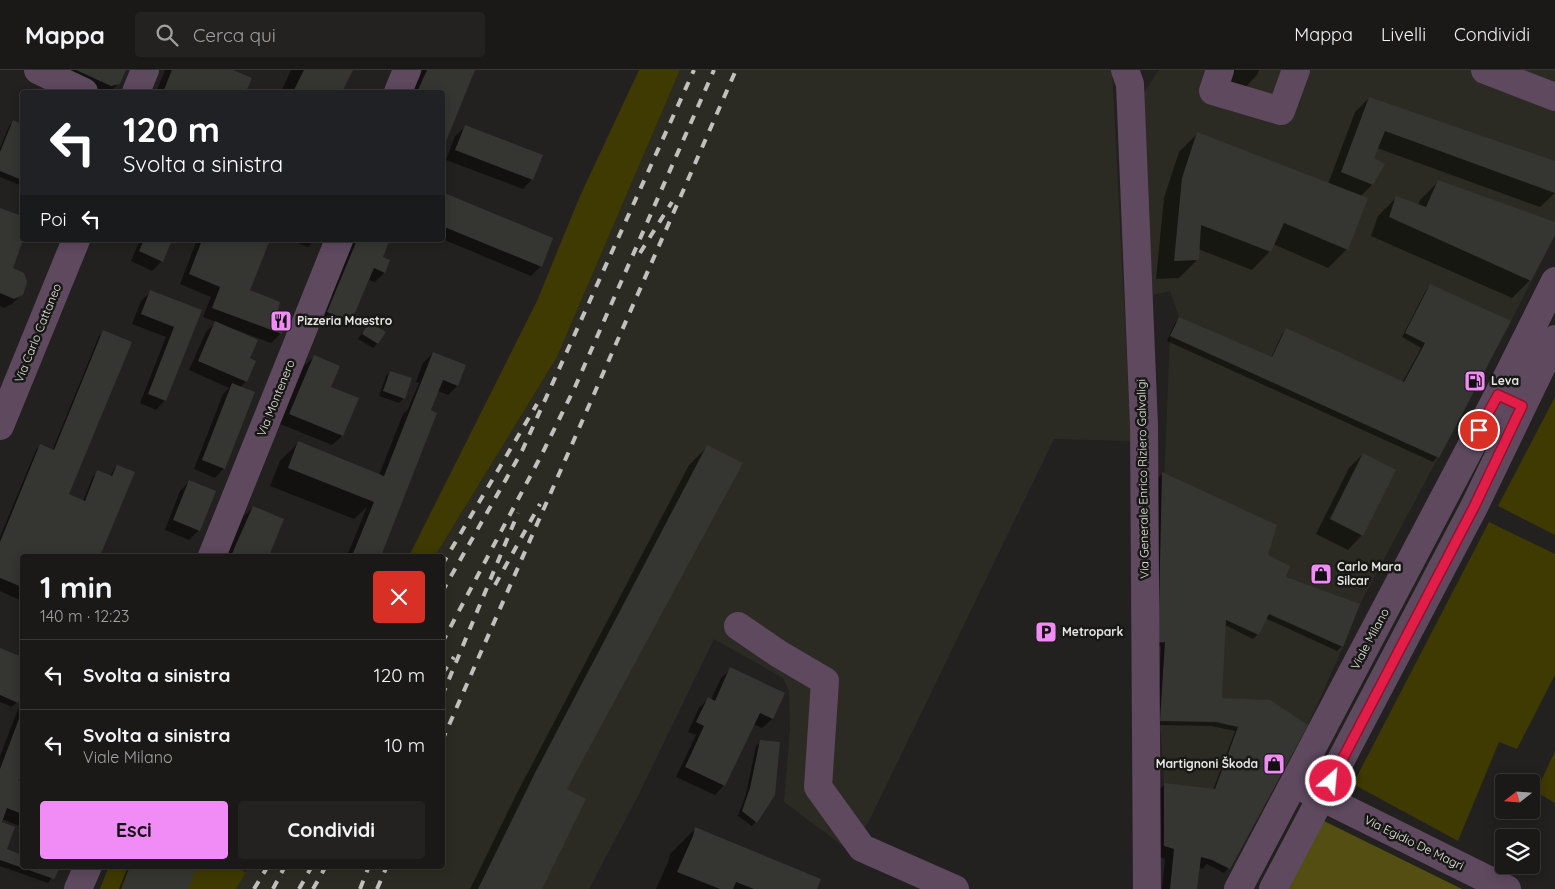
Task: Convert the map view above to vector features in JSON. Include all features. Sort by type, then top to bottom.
[{"type":"street","points":[[38,70],[80,90]]},
{"type":"street","points":[[137,90],[145,70]]},
{"type":"street","points":[[399,90],[407,70]]},
{"type":"street","points":[[1220,70],[1213,91],[1281,111],[1296,70]]},
{"type":"street","points":[[1485,70],[1555,97]]},
{"type":"street","name":"Via Generale Enrico Riziero Galvaligi","points":[[1132,75],[1144,426],[1147,889]]},
{"type":"street","name":"Via Carlo Cattaneo","points":[[0,426],[75,242]]},
{"type":"street","name":"Via Montenero","points":[[213,554],[338,242]]},
{"type":"street","name":"Viale Milano","points":[[1238,889],[1498,395],[1554,284]]},
{"type":"street","points":[[1273,889],[1474,507],[1555,339]]},
{"type":"street","points":[[1498,395],[1522,406]]},
{"type":"street","points":[[738,626],[779,654],[825,681],[818,787],[862,848],[955,889]]},
{"type":"street","name":"Via Egidio De Magri","points":[[1294,784],[1508,889]]},
{"type":"street","points":[[78,889],[87,869]]},
{"type":"shaded area","points":[[639,70],[680,70],[557,357],[436,554],[410,554],[537,301],[580,196]]},
{"type":"shaded area","points":[[680,70],[1112,70],[1131,441],[1054,439],[868,823],[847,849],[784,802],[790,729],[789,691],[783,678],[714,639],[639,794],[589,889],[235,889],[247,869],[445,869],[445,554],[436,554],[557,357]]},
{"type":"shaded area","points":[[1159,70],[1555,70],[1555,235],[1360,604],[1308,725],[1230,869],[1212,860],[1164,846],[1164,783],[1160,721],[1165,643],[1153,643],[1159,609],[1170,336],[1179,317],[1170,291],[1153,295],[1140,98]]},
{"type":"shaded area","points":[[1555,397],[1555,535],[1498,506]]},
{"type":"shaded area","points":[[1489,522],[1555,554],[1555,675],[1517,749],[1499,742],[1458,841],[1353,784]]},
{"type":"shaded area","points":[[1555,751],[1555,803],[1540,794],[1540,783]]},
{"type":"shaded area","points":[[1320,819],[1462,889],[1284,889]]},
{"type":"shaded area","points":[[108,869],[240,869],[246,872],[236,889],[100,889]]},
{"type":"building","points":[[76,70],[126,70],[120,84],[111,86]]},
{"type":"building","points":[[172,70],[233,70],[252,78],[247,90],[164,90]]},
{"type":"building","points":[[304,70],[353,70],[343,90],[294,90]]},
{"type":"building","points":[[427,70],[475,70],[445,144],[445,90],[418,90]]},
{"type":"building","points":[[1369,97],[1555,161],[1555,193],[1385,131],[1374,158],[1385,164],[1373,185],[1341,172]]},
{"type":"building","points":[[13,120],[20,123],[20,179],[0,171],[0,152]]},
{"type":"building","points":[[465,125],[543,155],[533,180],[455,150]]},
{"type":"building","points":[[1197,132],[1368,198],[1348,250],[1284,223],[1271,252],[1201,225],[1199,260],[1174,261],[1182,178]]},
{"type":"building","points":[[1438,180],[1555,222],[1555,235],[1531,281],[1389,217],[1396,196],[1426,207]]},
{"type":"building","points":[[445,193],[553,238],[542,267],[445,227]]},
{"type":"building","points":[[0,208],[20,215],[20,242],[22,242],[13,268],[24,273],[27,282],[23,295],[14,299],[0,293]]},
{"type":"building","points":[[143,242],[171,242],[163,262],[139,251]]},
{"type":"building","points":[[201,242],[269,242],[250,290],[280,302],[278,310],[289,313],[282,334],[212,308],[220,287],[189,274]]},
{"type":"building","points":[[356,242],[389,242],[383,257],[390,260],[385,273],[374,268],[351,322],[327,312]]},
{"type":"building","points":[[1430,284],[1511,321],[1439,458],[1170,336],[1179,317],[1272,357],[1286,328],[1404,382],[1425,343],[1405,333]]},
{"type":"building","points":[[150,290],[202,310],[166,401],[148,394],[174,327],[141,314]]},
{"type":"building","points":[[215,321],[258,340],[250,358],[256,361],[247,382],[198,361]]},
{"type":"building","points":[[369,322],[386,332],[378,344],[362,334]]},
{"type":"building","points":[[103,330],[132,342],[69,494],[85,501],[97,470],[112,476],[117,465],[135,472],[101,554],[20,554],[20,586],[0,578],[0,542],[40,444],[54,450]]},
{"type":"building","points":[[433,352],[466,365],[458,386],[443,380],[431,410],[437,413],[382,554],[353,554],[374,502],[288,468],[298,441],[384,476]]},
{"type":"building","points":[[314,355],[340,366],[331,387],[359,398],[343,436],[289,414]]},
{"type":"building","points":[[390,371],[412,378],[405,399],[383,391]]},
{"type":"building","points":[[232,383],[255,392],[225,469],[202,460]]},
{"type":"building","points":[[707,445],[743,463],[567,789],[586,799],[542,889],[478,889],[535,773]]},
{"type":"building","points":[[1363,453],[1396,470],[1363,536],[1330,519]]},
{"type":"building","points":[[1162,472],[1277,525],[1268,555],[1290,566],[1286,577],[1360,604],[1343,647],[1269,614],[1259,635],[1226,620],[1222,698],[1270,700],[1308,725],[1230,869],[1201,857],[1197,889],[1170,889],[1174,849],[1164,846],[1164,783],[1215,789],[1238,727],[1216,722],[1160,721],[1165,642],[1153,643],[1159,609]]},
{"type":"building","points":[[189,480],[216,491],[200,531],[173,520]]},
{"type":"building","points":[[253,506],[284,519],[270,554],[232,554]]},
{"type":"building","points":[[0,648],[20,656],[20,698],[18,703],[0,695]]},
{"type":"building","points":[[730,667],[785,693],[773,719],[760,713],[725,786],[685,767],[704,726],[696,722],[708,697],[715,701]]},
{"type":"building","points":[[20,716],[20,775],[18,781],[20,782],[20,813],[7,808],[2,822],[15,827],[7,849],[20,854],[20,867],[0,860],[0,769]]},
{"type":"building","points":[[760,740],[780,742],[775,795],[757,823],[742,811],[750,788]]},
{"type":"building","points":[[695,827],[821,879],[817,889],[754,889],[736,882],[733,889],[720,889],[677,872]]},
{"type":"building","points":[[26,869],[59,869],[54,879]]},
{"type":"building","points":[[129,869],[196,869],[188,889],[121,889]]},
{"type":"railway","points":[[445,587],[522,451],[694,70]]},
{"type":"railway","points":[[445,637],[542,454],[575,387],[714,70]]},
{"type":"railway","points":[[445,734],[736,70]]},
{"type":"railway","points":[[640,253],[672,202]]},
{"type":"railway","points":[[445,560],[537,404]]},
{"type":"railway","points":[[495,585],[540,504]]},
{"type":"railway","points":[[445,689],[518,513]]},
{"type":"railway","points":[[445,670],[454,657]]},
{"type":"railway","points":[[254,889],[266,869]]},
{"type":"railway","points":[[273,889],[283,869]]},
{"type":"railway","points":[[299,889],[310,869]]},
{"type":"railway","points":[[313,889],[324,869]]},
{"type":"railway","points":[[360,889],[368,869]]},
{"type":"railway","points":[[377,889],[386,869]]},
{"type":"place","name":"Pizzeria Maestro","points":[[281,321]]},
{"type":"place","name":"Leva","points":[[1475,381]]},
{"type":"place","name":"Carlo Mara Silcar","points":[[1321,574]]},
{"type":"place","name":"Metropark","points":[[1046,632]]},
{"type":"place","name":"Martignoni Škoda","points":[[1274,764]]},
{"type":"route","points":[[1331,781],[1474,507],[1522,406],[1498,395],[1479,430]]}]
